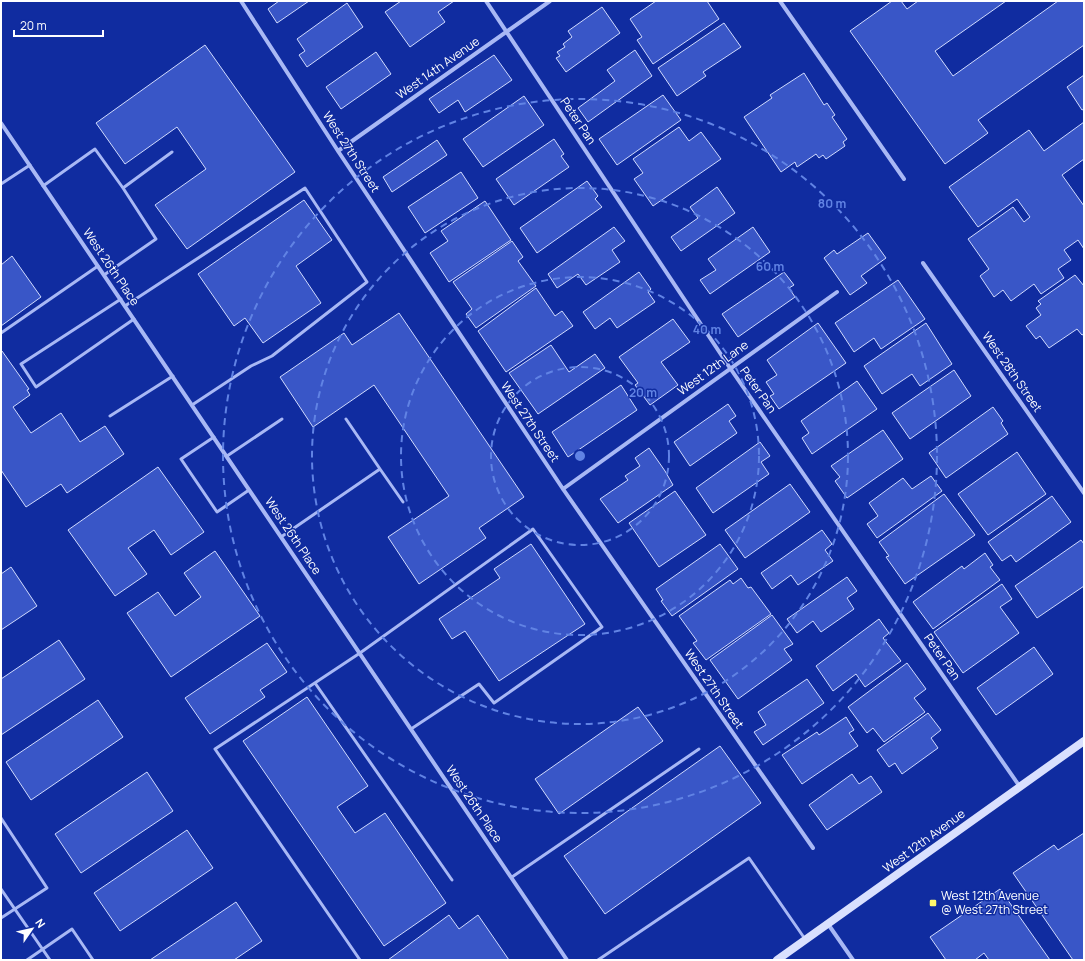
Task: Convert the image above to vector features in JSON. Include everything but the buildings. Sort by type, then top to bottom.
[{"type":"main road","name":"West 12th Avenue","points":[[777,960],[1084,741]]},
{"type":"street","name":"West 27th Street","points":[[241,1],[338,151],[563,489],[813,848]]},
{"type":"street","name":"Peter Pan","points":[[486,1],[730,368],[1020,787]]},
{"type":"street","name":"West 14th Avenue","points":[[338,151],[550,1]]},
{"type":"street","points":[[780,1],[904,179]]},
{"type":"street","name":"West 26th Place","points":[[1,123],[568,960]]},
{"type":"street","name":"West 28th Street","points":[[923,263],[1084,493]]},
{"type":"street","name":"West 12th Lane","points":[[563,489],[837,292]]},
{"type":"street","points":[[828,924],[853,960]]},
{"type":"lane","points":[[44,186],[95,148],[123,188],[156,239],[104,275]]},
{"type":"lane","points":[[123,188],[172,152]]},
{"type":"lane","points":[[1,184],[30,165]]},
{"type":"lane","points":[[126,306],[305,188],[309,194],[367,282],[272,356],[251,366],[192,405]]},
{"type":"lane","points":[[1,333],[98,266]]},
{"type":"lane","points":[[121,299],[21,364],[36,386],[134,320]]},
{"type":"lane","points":[[110,416],[172,376]]},
{"type":"lane","points":[[227,456],[282,419]]},
{"type":"lane","points":[[346,419],[403,502]]},
{"type":"lane","points":[[214,437],[181,459],[217,512],[249,490]]},
{"type":"lane","points":[[281,537],[380,469]]},
{"type":"lane","points":[[360,960],[215,749],[360,653],[533,529],[602,627],[494,703],[478,684],[411,729]]},
{"type":"lane","points":[[315,683],[452,880]]},
{"type":"lane","points":[[512,877],[699,749]]},
{"type":"lane","points":[[1,818],[47,888],[1,918]]},
{"type":"lane","points":[[598,960],[749,858],[806,940]]},
{"type":"lane","points":[[1,889],[50,960]]},
{"type":"lane","points":[[27,960],[72,929],[93,960]]},
{"type":"place","name":"West 12th Avenue @ West 27th Street","points":[[933,903]]}]
